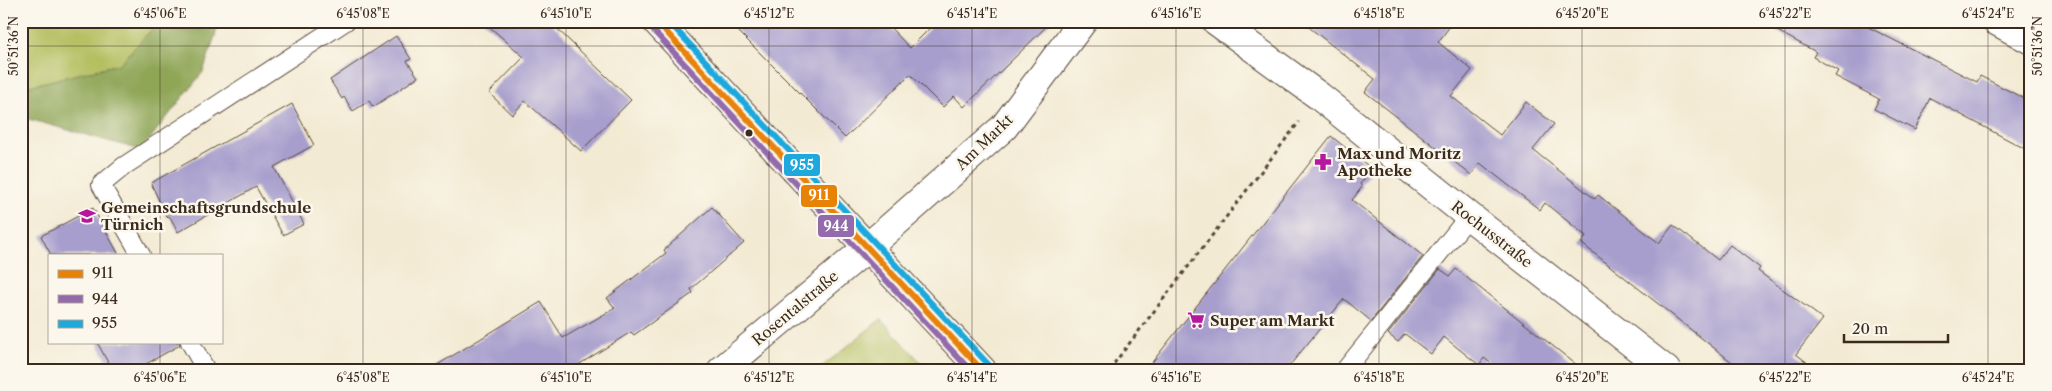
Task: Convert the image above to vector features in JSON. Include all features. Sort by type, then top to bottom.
[{"type":"street","points":[[656,21],[982,370]]},
{"type":"street","name":"Am Markt","points":[[868,247],[1004,127],[1083,21]]},
{"type":"street","points":[[1216,21],[1319,96]]},
{"type":"street","points":[[1996,21],[2031,40]]},
{"type":"street","name":"Rochusstraße","points":[[1319,96],[1666,370]]},
{"type":"street","name":"Rosentalstraße","points":[[722,370],[868,247]]},
{"type":"lane","points":[[140,254],[101,184],[124,166],[346,21]]},
{"type":"lane","points":[[1345,370],[1469,216]]},
{"type":"lane","points":[[191,344],[206,370]]},
{"type":"path","points":[[1108,370],[1319,96]]},
{"type":"green space","points":[[21,21],[160,21],[119,64],[21,88]]},
{"type":"green space","points":[[160,21],[220,21],[203,72],[141,150],[21,117],[21,88],[119,64]]},
{"type":"green space","points":[[881,319],[928,370],[818,370]]},
{"type":"building","points":[[483,21],[549,21],[631,100],[581,151],[525,101],[512,115],[489,93],[524,57]]},
{"type":"building","points":[[728,21],[884,21],[910,48],[937,21],[1052,21],[964,107],[954,96],[943,107],[910,74],[845,138]]},
{"type":"building","points":[[1301,21],[1454,21],[1438,42],[1472,70],[1451,96],[1500,135],[1526,102],[1554,124],[1533,150],[1595,199],[1598,195],[1659,243],[1673,225],[1718,260],[1730,245],[1760,268],[1758,271],[1823,319],[1796,354],[1817,370],[1742,370],[1581,243],[1586,236],[1545,203],[1540,210],[1480,163],[1471,175],[1365,92],[1375,79]]},
{"type":"building","points":[[1759,21],[1856,21],[1977,82],[1980,76],[2031,102],[2031,152],[1930,98],[1915,130],[1874,109],[1879,99],[1835,76],[1838,71],[1813,57],[1816,52]]},
{"type":"building","points":[[396,36],[411,59],[407,61],[418,77],[373,107],[369,101],[353,111],[344,97],[342,99],[330,80]]},
{"type":"building","points":[[292,104],[314,145],[274,167],[304,224],[283,235],[256,187],[178,232],[170,217],[166,216],[151,183]]},
{"type":"building","points":[[1331,136],[1372,169],[1360,184],[1362,187],[1352,200],[1423,256],[1371,321],[1344,299],[1286,370],[1146,370]]},
{"type":"building","points":[[712,207],[744,243],[691,289],[693,293],[634,335],[631,332],[570,370],[429,370],[541,302],[563,338],[615,308],[607,298],[666,253],[664,250]]},
{"type":"building","points":[[93,208],[118,254],[50,254],[41,236]]},
{"type":"building","points":[[1440,269],[1450,276],[1456,269],[1583,370],[1499,370],[1484,358],[1479,365],[1444,337],[1431,354],[1405,334],[1398,342],[1388,334]]},
{"type":"building","points":[[98,344],[180,344],[135,370],[112,370]]},
{"type":"transit line","name":"911","points":[[656,21],[982,370]]},
{"type":"transit line","name":"955","points":[[668,21],[988,364]]},
{"type":"transit line","name":"944","points":[[650,27],[970,370]]},
{"type":"place","name":"Max und Moritz Apotheke","points":[[1323,162]]},
{"type":"place","name":"Gemeinschaftsgrundschule Türnich","points":[[87,216]]},
{"type":"place","name":"Super am Markt","points":[[1196,320]]}]
